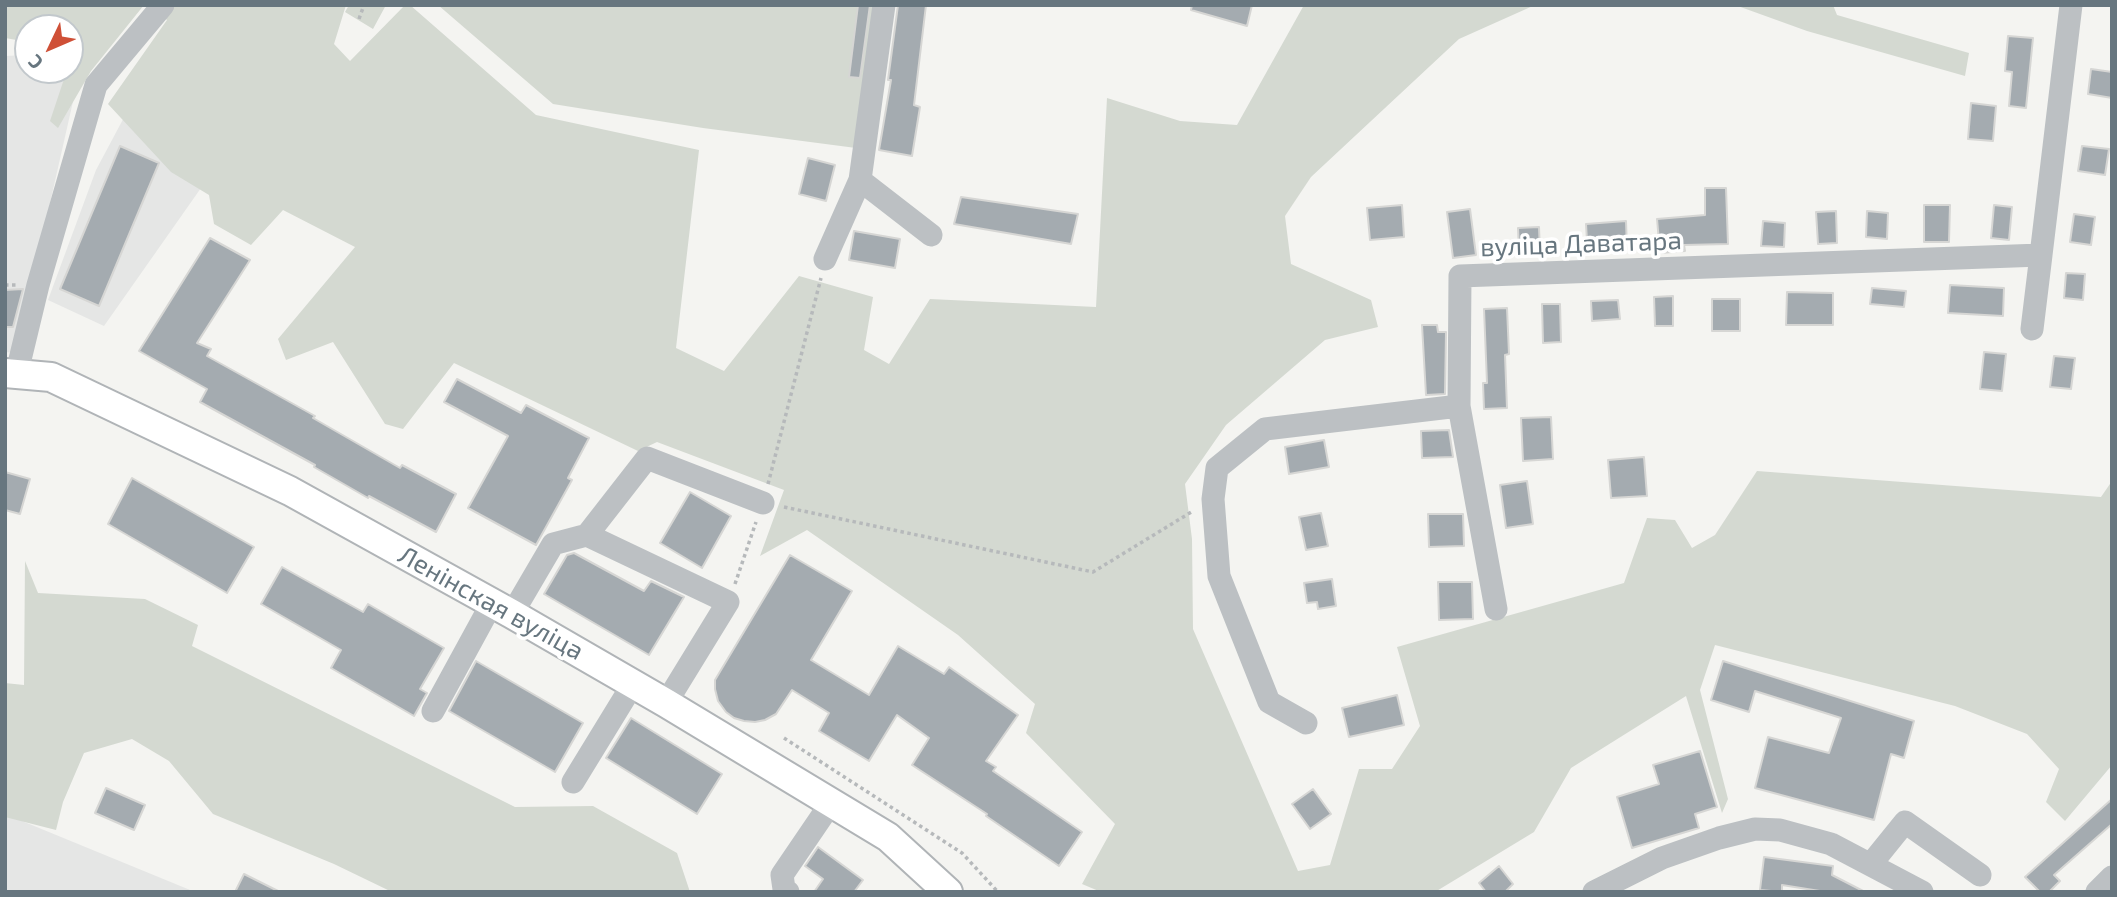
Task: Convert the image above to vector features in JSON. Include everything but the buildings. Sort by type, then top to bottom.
[{"type":"main road","name":"Ленінская вуліца","points":[[11,372],[51,377],[150,422],[290,491],[502,608],[888,837],[948,892]]},
{"type":"street","points":[[11,372],[96,85],[163,5]]},
{"type":"street","points":[[825,259],[860,180],[884,5]]},
{"type":"street","points":[[2032,329],[2071,5]]},
{"type":"street","points":[[860,180],[931,235]]},
{"type":"street","name":"вуліца Даватара","points":[[1459,406],[1460,276],[2041,255]]},
{"type":"street","points":[[1306,723],[1269,702],[1219,576],[1213,499],[1217,468],[1265,429],[1459,406],[1496,609]]},
{"type":"street","points":[[433,711],[502,608],[553,544],[587,535],[647,458],[763,503]]},
{"type":"street","points":[[587,535],[728,602],[666,703]]},
{"type":"street","points":[[573,782],[633,684]]},
{"type":"street","points":[[788,892],[784,889],[782,875],[831,803]]},
{"type":"street","points":[[1871,864],[1905,822],[1980,875]]},
{"type":"street","points":[[1594,892],[1662,858],[1719,838],[1755,829],[1780,830],[1831,844],[1923,892]]},
{"type":"street","points":[[2098,892],[2112,877]]},
{"type":"path","points":[[359,19],[364,5]]},
{"type":"path","points":[[728,602],[763,503],[825,259]]},
{"type":"path","points":[[763,503],[1093,572],[1213,499]]},
{"type":"path","points":[[784,738],[962,853],[998,892]]},
{"type":"shaded area","points":[[5,5],[144,5],[84,83],[84,14],[14,14],[14,40],[5,38]]},
{"type":"shaded area","points":[[150,5],[346,5],[334,44],[350,61],[405,5],[410,5],[536,115],[699,150],[676,348],[724,371],[799,276],[873,297],[864,350],[889,364],[930,299],[1096,307],[1107,98],[1180,121],[1237,125],[1304,5],[1535,5],[1459,39],[1311,177],[1285,216],[1291,264],[1371,300],[1378,327],[1325,340],[1226,425],[1185,484],[1192,539],[1193,629],[1298,871],[1330,865],[1359,769],[1392,769],[1420,726],[1397,647],[1624,583],[1647,518],[1675,520],[1692,548],[1715,535],[1757,471],[2101,497],[2112,481],[2112,765],[2065,821],[2046,802],[2059,769],[2027,734],[1955,706],[1715,645],[1700,690],[1728,799],[1722,813],[1686,696],[1571,768],[1534,832],[1435,892],[1101,892],[1082,884],[1115,824],[1026,733],[1035,704],[958,635],[807,530],[760,556],[784,490],[657,442],[638,451],[454,363],[403,429],[385,424],[333,342],[286,360],[278,339],[355,247],[283,210],[251,245],[214,224],[209,195],[171,172],[108,104],[167,20]]},
{"type":"shaded area","points":[[349,5],[386,5],[373,29],[345,12]]},
{"type":"shaded area","points":[[438,5],[875,5],[856,148],[703,128],[553,104]]},
{"type":"shaded area","points":[[1735,5],[1833,5],[1837,15],[1969,53],[1965,76],[1807,31]]},
{"type":"shaded area","points":[[5,56],[14,56],[14,84],[77,84],[16,353],[5,352]]},
{"type":"shaded area","points":[[145,78],[208,178],[104,326],[48,300],[96,170]]},
{"type":"shaded area","points":[[62,84],[83,84],[58,128],[50,121]]},
{"type":"shaded area","points":[[25,561],[38,593],[145,599],[198,625],[192,646],[515,807],[593,806],[677,853],[690,892],[392,892],[334,864],[213,814],[169,761],[132,739],[84,753],[63,802],[56,830],[5,817],[5,683],[24,685]]},
{"type":"shaded area","points":[[5,814],[195,892],[5,892]]}]
